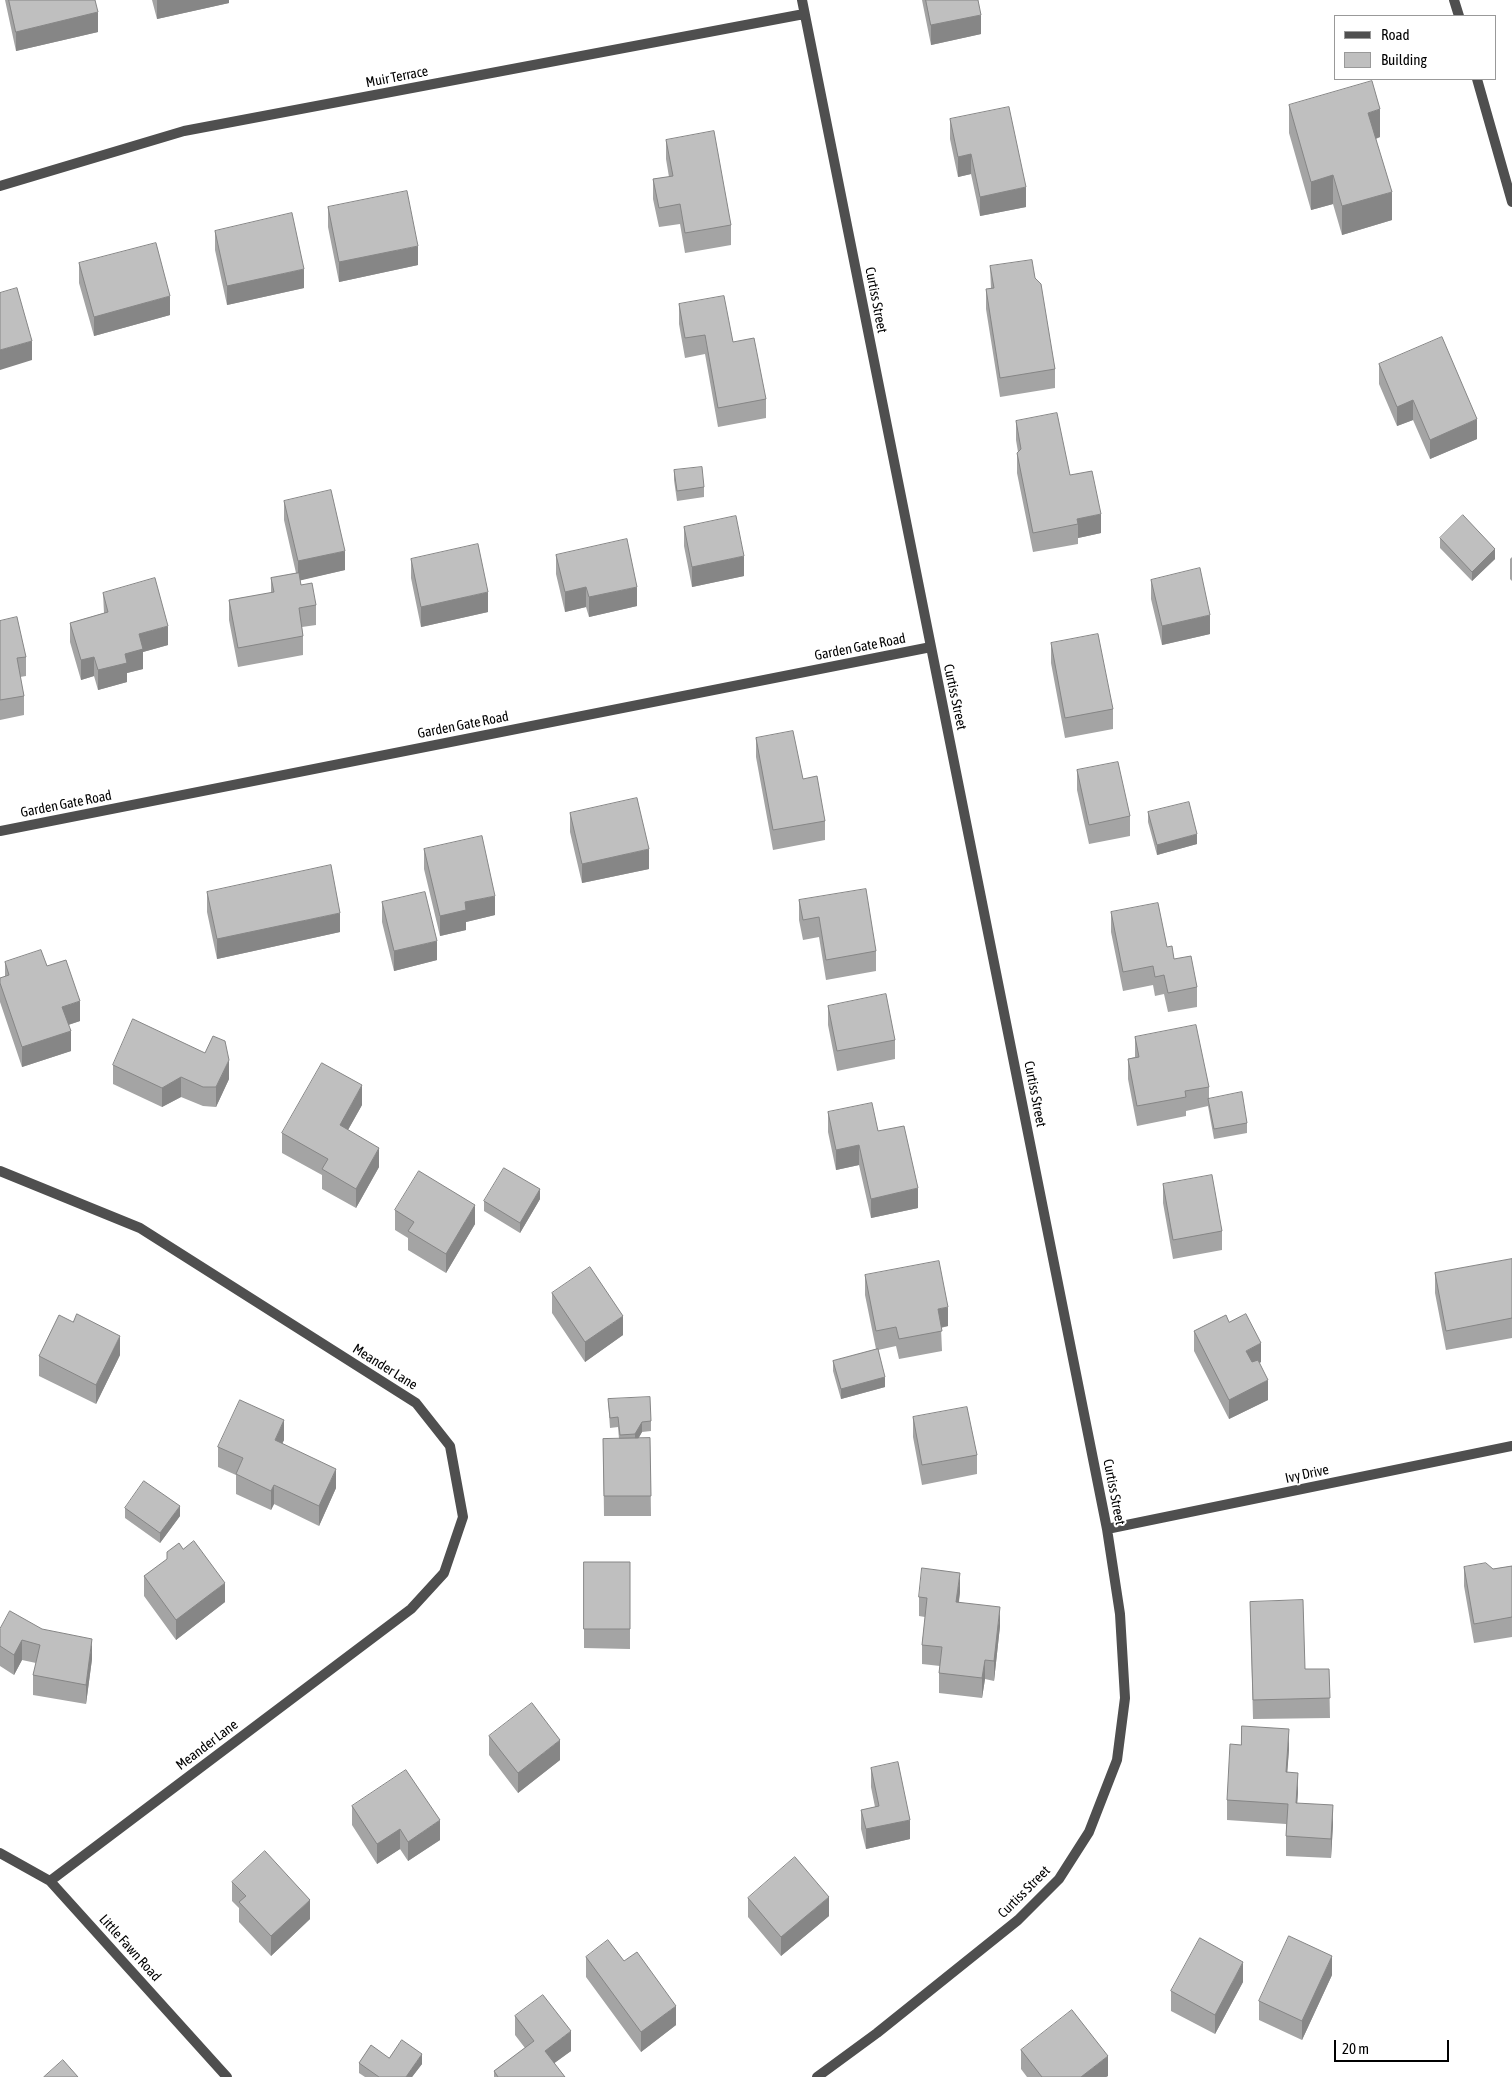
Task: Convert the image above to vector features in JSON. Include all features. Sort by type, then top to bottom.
[{"type":"street","name":"Curtiss Street","points":[[802,0],[1107,1530],[1120,1614],[1125,1698],[1117,1760],[1089,1832],[1059,1879],[1018,1920],[877,2033],[817,2077]]},
{"type":"street","points":[[1454,0],[1459,15]]},
{"type":"street","name":"Muir Terrace","points":[[0,186],[184,131],[804,14]]},
{"type":"street","points":[[1477,80],[1512,202]]},
{"type":"street","name":"Garden Gate Road","points":[[0,831],[931,647]]},
{"type":"street","name":"Meander Lane","points":[[0,1172],[140,1228],[416,1403],[450,1446],[463,1517],[444,1573],[411,1609],[50,1881]]},
{"type":"street","name":"Ivy Drive","points":[[1107,1530],[1512,1446]]},
{"type":"street","name":"Little Fawn Road","points":[[0,1853],[50,1881],[227,2077]]},
{"type":"building","points":[[9,0],[95,0],[98,12],[16,32]]},
{"type":"building","points":[[926,0],[978,0],[981,15],[931,25]]},
{"type":"building","points":[[1372,81],[1380,109],[1368,113],[1392,192],[1342,206],[1333,175],[1311,182],[1289,105]]},
{"type":"building","points":[[1009,107],[1026,187],[980,197],[971,154],[958,157],[950,119]]},
{"type":"building","points":[[714,131],[731,225],[685,233],[680,204],[659,208],[653,179],[673,176],[666,140]]},
{"type":"building","points":[[407,191],[418,246],[339,262],[328,207]]},
{"type":"building","points":[[292,213],[304,269],[227,286],[215,231]]},
{"type":"building","points":[[156,243],[170,296],[94,317],[79,263]]},
{"type":"building","points":[[1032,260],[1035,278],[1041,284],[1055,369],[1000,378],[986,289],[994,288],[990,266]]},
{"type":"building","points":[[17,288],[32,341],[0,350],[0,293]]},
{"type":"building","points":[[724,296],[733,342],[754,338],[766,399],[718,408],[705,335],[685,338],[679,304]]},
{"type":"building","points":[[1442,337],[1477,419],[1430,440],[1413,400],[1397,407],[1379,364]]},
{"type":"building","points":[[1057,413],[1070,475],[1092,471],[1101,514],[1077,519],[1078,524],[1033,533],[1017,453],[1021,449],[1016,421]]},
{"type":"building","points":[[702,467],[704,487],[677,491],[674,470]]},
{"type":"building","points":[[331,490],[345,551],[298,561],[284,501]]},
{"type":"building","points":[[1463,515],[1495,549],[1472,572],[1440,538]]},
{"type":"building","points":[[736,516],[744,556],[692,567],[684,527]]},
{"type":"building","points":[[627,539],[637,587],[589,597],[586,587],[565,592],[556,555]]},
{"type":"building","points":[[478,544],[488,592],[421,607],[411,559]]},
{"type":"building","points":[[1200,568],[1210,615],[1162,626],[1151,580]]},
{"type":"building","points":[[299,573],[301,585],[312,583],[316,605],[299,608],[303,636],[238,648],[229,600],[274,592],[271,578]]},
{"type":"building","points":[[155,578],[168,626],[139,634],[143,649],[125,654],[127,663],[98,670],[94,657],[81,660],[70,623],[108,612],[103,593]]},
{"type":"building","points":[[17,617],[26,657],[17,658],[24,696],[0,700],[0,621]]},
{"type":"building","points":[[1098,634],[1113,709],[1065,718],[1051,643]]},
{"type":"building","points":[[793,731],[803,779],[817,776],[825,821],[773,830],[756,738]]},
{"type":"building","points":[[1118,762],[1130,816],[1089,825],[1077,770]]},
{"type":"building","points":[[637,798],[649,849],[582,864],[570,813]]},
{"type":"building","points":[[1189,802],[1197,834],[1157,845],[1148,812]]},
{"type":"building","points":[[482,836],[495,896],[465,902],[466,910],[440,916],[424,849]]},
{"type":"building","points":[[331,865],[340,913],[217,939],[207,892]]},
{"type":"building","points":[[866,889],[876,951],[826,960],[819,917],[803,920],[799,900]]},
{"type":"building","points":[[425,892],[437,941],[394,951],[382,902]]},
{"type":"building","points":[[1158,903],[1167,947],[1172,946],[1174,959],[1191,956],[1197,987],[1168,993],[1164,975],[1155,977],[1153,966],[1123,972],[1111,912]]},
{"type":"building","points":[[41,950],[47,966],[66,960],[80,1001],[62,1007],[71,1031],[22,1047],[0,983],[0,978],[9,975],[5,962]]},
{"type":"building","points":[[886,994],[895,1040],[837,1051],[828,1006]]},
{"type":"building","points":[[133,1019],[205,1053],[213,1036],[225,1041],[229,1060],[216,1087],[203,1087],[181,1077],[162,1088],[113,1065]]},
{"type":"building","points":[[1196,1025],[1209,1087],[1185,1091],[1186,1097],[1137,1106],[1128,1059],[1139,1057],[1135,1037]]},
{"type":"building","points":[[322,1063],[362,1085],[340,1125],[379,1148],[356,1189],[322,1169],[328,1159],[282,1133]]},
{"type":"building","points":[[1242,1092],[1247,1123],[1214,1129],[1208,1099]]},
{"type":"building","points":[[872,1103],[878,1131],[904,1126],[918,1188],[871,1199],[859,1145],[836,1150],[828,1112]]},
{"type":"building","points":[[504,1168],[540,1189],[520,1223],[484,1201]]},
{"type":"building","points":[[419,1171],[475,1205],[446,1254],[408,1231],[414,1222],[395,1210]]},
{"type":"building","points":[[1212,1175],[1222,1231],[1173,1240],[1163,1184]]},
{"type":"building","points":[[1512,1259],[1512,1318],[1446,1331],[1435,1273]]},
{"type":"building","points":[[939,1261],[948,1307],[938,1309],[942,1331],[899,1339],[896,1327],[876,1331],[865,1275]]},
{"type":"building","points":[[590,1267],[623,1316],[585,1342],[552,1293]]},
{"type":"building","points":[[77,1314],[120,1336],[96,1385],[39,1356],[59,1315],[73,1322]]},
{"type":"building","points":[[1246,1314],[1261,1343],[1246,1351],[1252,1362],[1258,1360],[1268,1380],[1229,1400],[1194,1331],[1226,1315],[1229,1322]]},
{"type":"building","points":[[878,1349],[885,1377],[841,1389],[833,1361]]},
{"type":"building","points":[[650,1397],[651,1421],[642,1422],[635,1434],[620,1435],[618,1417],[610,1418],[608,1399]]},
{"type":"building","points":[[240,1400],[284,1420],[275,1440],[336,1469],[319,1506],[274,1485],[271,1491],[236,1474],[243,1458],[218,1447]]},
{"type":"building","points":[[967,1407],[977,1455],[922,1465],[913,1417]]},
{"type":"building","points":[[650,1438],[651,1496],[604,1496],[603,1439]]},
{"type":"building","points":[[144,1481],[180,1506],[160,1533],[125,1508]]},
{"type":"building","points":[[194,1541],[225,1583],[176,1620],[144,1576],[167,1559],[167,1552],[179,1543],[183,1549]]},
{"type":"building","points":[[584,1562],[630,1562],[630,1629],[584,1629]]},
{"type":"building","points":[[1486,1563],[1493,1569],[1512,1566],[1512,1617],[1474,1624],[1464,1567]]},
{"type":"building","points":[[922,1568],[960,1573],[956,1602],[1000,1607],[994,1661],[985,1660],[982,1678],[939,1673],[942,1647],[922,1645],[927,1598],[919,1597]]},
{"type":"building","points":[[1303,1600],[1305,1669],[1329,1669],[1330,1698],[1253,1700],[1250,1602]]},
{"type":"building","points":[[10,1611],[42,1629],[92,1639],[86,1685],[33,1675],[40,1645],[22,1640],[14,1655],[0,1646],[0,1629]]},
{"type":"building","points":[[532,1703],[560,1740],[518,1773],[489,1736]]},
{"type":"building","points":[[1242,1726],[1289,1729],[1286,1772],[1298,1773],[1296,1803],[1333,1805],[1331,1839],[1286,1836],[1288,1804],[1227,1800],[1230,1744],[1241,1745]]},
{"type":"building","points":[[898,1762],[910,1820],[866,1829],[861,1810],[879,1806],[871,1768]]},
{"type":"building","points":[[406,1770],[440,1820],[408,1842],[400,1829],[377,1844],[352,1806]]},
{"type":"building","points":[[265,1851],[310,1900],[271,1936],[239,1902],[246,1896],[232,1882]]},
{"type":"building","points":[[795,1857],[829,1897],[781,1937],[748,1898]]},
{"type":"building","points":[[1289,1936],[1332,1956],[1302,2021],[1259,2001]]},
{"type":"building","points":[[1200,1938],[1243,1962],[1215,2015],[1171,1991]]},
{"type":"building","points":[[608,1940],[624,1961],[637,1952],[676,2006],[641,2032],[586,1957]]},
{"type":"building","points":[[543,1995],[571,2031],[545,2051],[565,2077],[498,2077],[494,2071],[534,2041],[515,2016]]},
{"type":"building","points":[[1072,2010],[1108,2056],[1081,2077],[1042,2077],[1021,2050]]},
{"type":"building","points":[[402,2040],[422,2054],[406,2077],[379,2077],[359,2063],[371,2045],[389,2058]]},
{"type":"building","points":[[63,2060],[78,2077],[44,2077]]}]
